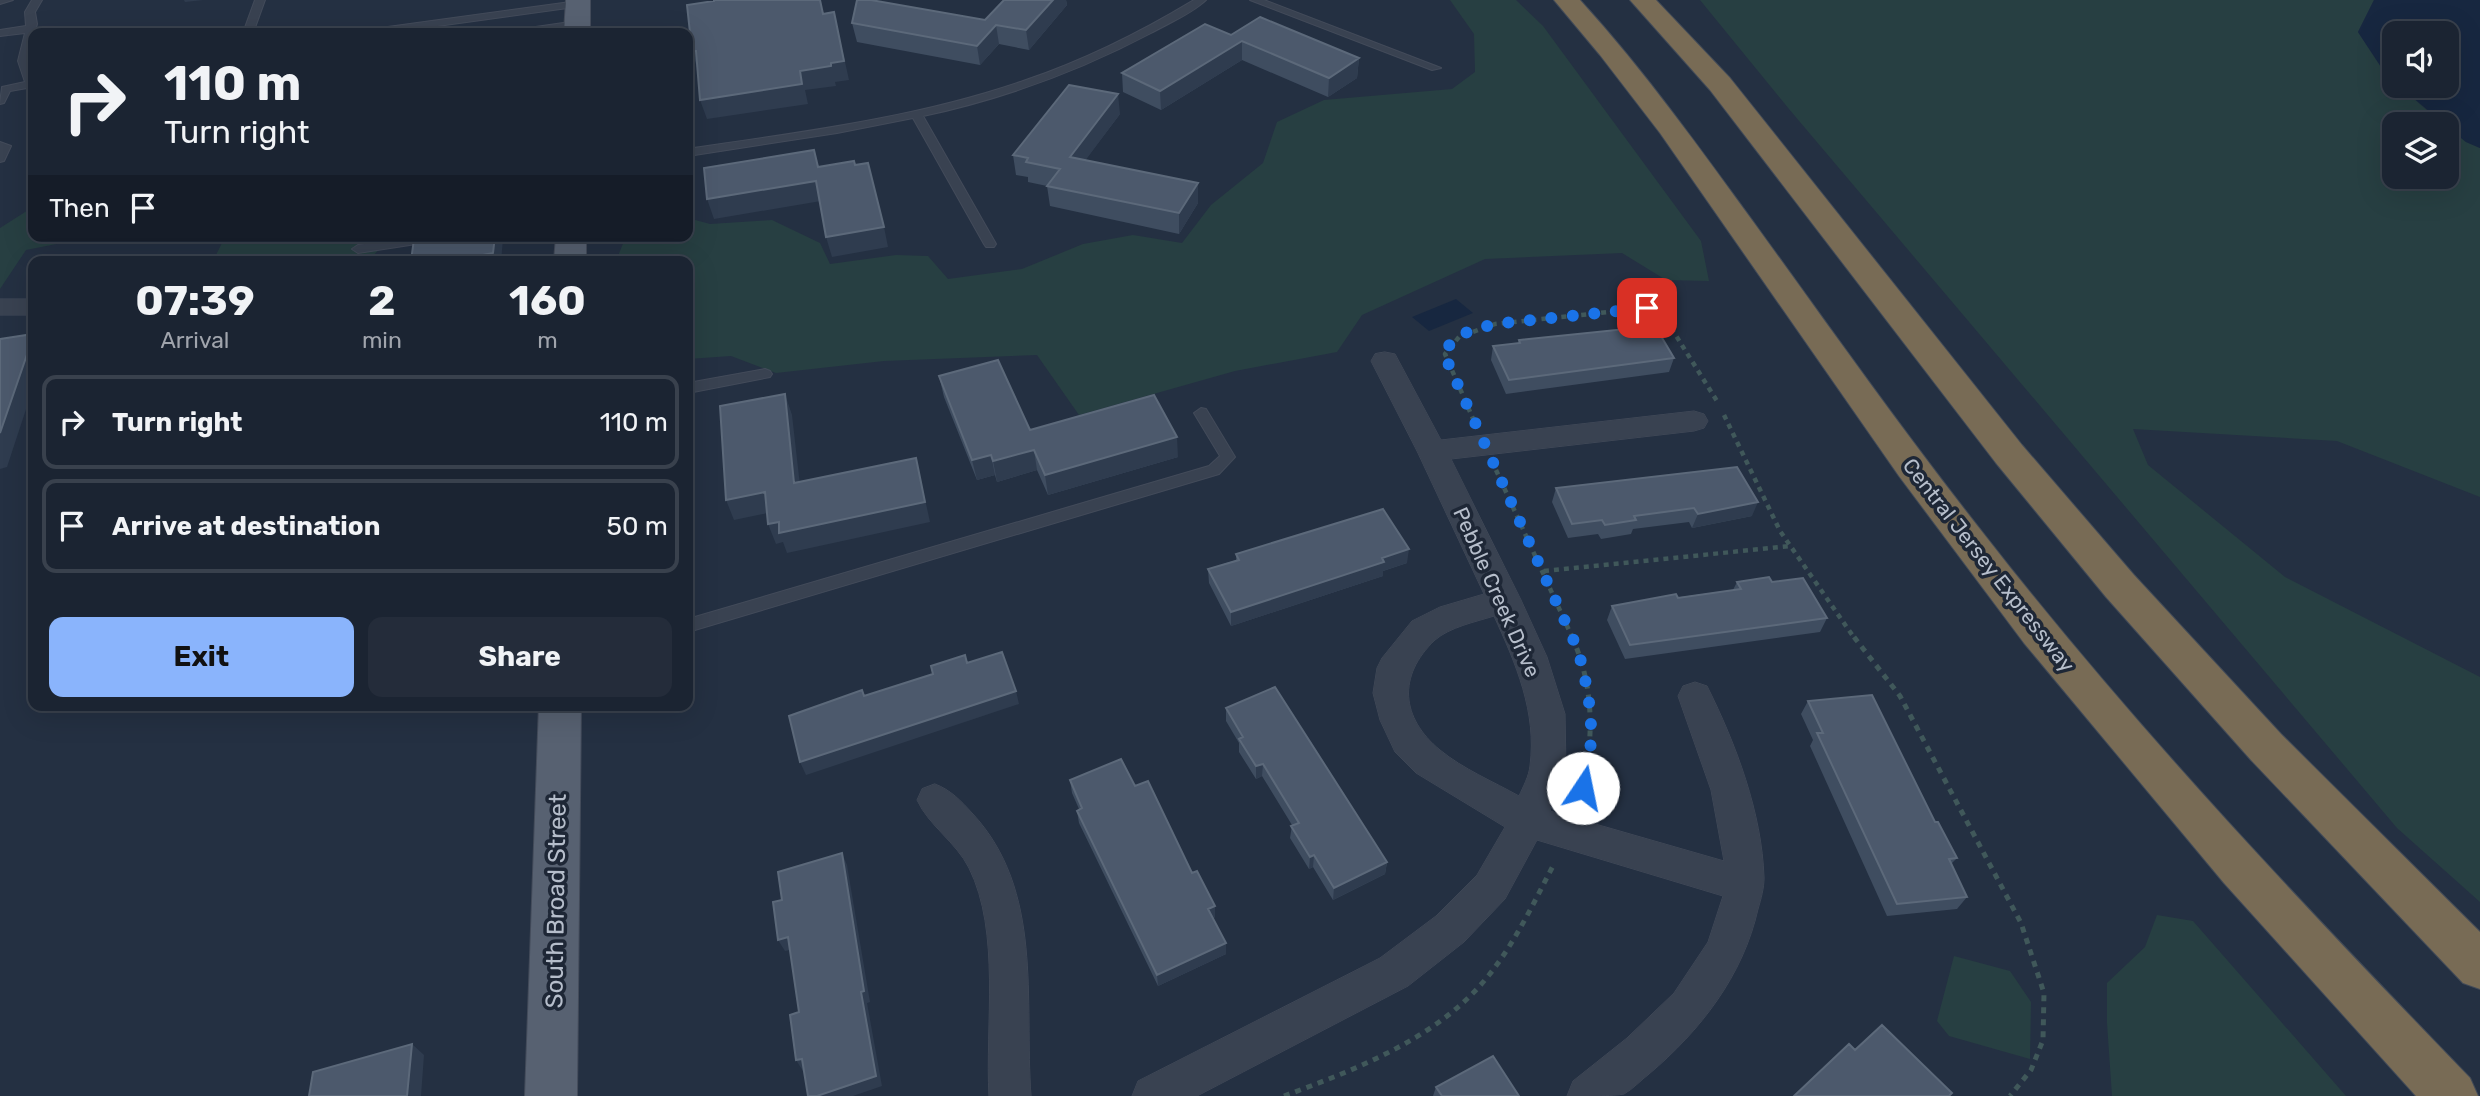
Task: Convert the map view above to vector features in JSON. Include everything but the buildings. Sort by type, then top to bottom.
[{"type":"highway","name":"Central Jersey Expressway","points":[[1566,0],[1646,92],[1912,467],[2018,608],[2161,779],[2347,986],[2452,1096]]},
{"type":"highway","points":[[1642,0],[1720,84],[2009,454],[2120,586],[2266,747],[2480,966]]},
{"type":"main road","name":"South Broad Street","points":[[551,1096],[560,711]]},
{"type":"street","points":[[0,307],[28,307]]},
{"type":"street","name":"Pebble Creek Drive","points":[[1153,1096],[1394,972],[1450,929],[1491,887],[1528,821],[1548,768],[1548,714],[1530,657],[1505,600],[1385,361]]},
{"type":"street","points":[[1432,451],[1694,421]]},
{"type":"street","points":[[1505,600],[1452,616],[1424,631],[1394,668],[1390,693],[1397,720],[1408,741],[1429,762],[1528,821],[1745,885]]},
{"type":"street","points":[[1588,1096],[1636,1058],[1680,1017],[1713,976],[1745,885],[1737,811],[1723,762],[1695,696]]},
{"type":"street","points":[[935,800],[964,830],[988,866],[1002,910],[1008,960],[1010,1096]]},
{"type":"lane","points":[[0,1],[8,0]]},
{"type":"lane","points":[[31,28],[30,12],[37,0]]},
{"type":"lane","points":[[250,28],[260,0]]},
{"type":"lane","points":[[693,152],[830,131],[916,113],[1008,88],[1076,65],[1133,38],[1202,0]]},
{"type":"lane","points":[[1255,0],[1436,68]]},
{"type":"lane","points":[[425,28],[578,15]]},
{"type":"lane","points":[[532,28],[578,15]]},
{"type":"lane","points":[[0,33],[28,29]]},
{"type":"lane","points":[[28,41],[23,61],[28,73]]},
{"type":"lane","points":[[0,101],[6,89],[28,84]]},
{"type":"lane","points":[[916,113],[989,244]]},
{"type":"lane","points":[[0,145],[5,146],[0,158]]},
{"type":"lane","points":[[358,249],[403,242]]},
{"type":"lane","points":[[693,387],[765,374]]},
{"type":"lane","points":[[693,625],[1214,470],[1228,457],[1201,413]]},
{"type":"path","points":[[1284,1096],[1336,1077],[1389,1052],[1433,1026],[1469,995],[1507,951],[1570,834],[1589,766],[1591,702],[1578,650],[1444,354],[1448,346],[1459,337],[1471,330],[1495,324],[1647,308],[1656,309],[1663,315],[1717,400],[1774,519],[1856,640],[1900,696],[2021,923],[2044,993],[2043,1040],[2031,1070],[2010,1096]]},
{"type":"path","points":[[1544,571],[1791,546]]},
{"type":"green space","points":[[1450,0],[1516,0],[1543,26],[1701,241],[1709,281],[1666,280],[1622,253],[1485,259],[1362,315],[1337,352],[1235,371],[1079,415],[1037,355],[884,361],[776,373],[731,356],[693,359],[693,256],[618,256],[624,242],[693,242],[693,219],[710,224],[772,220],[820,243],[830,264],[896,255],[928,256],[948,279],[1022,269],[1083,244],[1133,235],[1182,243],[1211,205],[1263,163],[1277,122],[1324,100],[1452,89],[1475,72],[1474,34]]},
{"type":"green space","points":[[1700,0],[2374,0],[2358,32],[2382,68],[2382,98],[2413,98],[2429,112],[2382,112],[2382,189],[2459,189],[2459,136],[2480,148],[2480,497],[2337,441],[2133,429],[2148,465],[2285,577],[2480,677],[2480,902],[2397,828],[1789,109]]},
{"type":"green space","points":[[28,210],[28,242],[67,242],[26,250],[0,289],[0,228]]},
{"type":"green space","points":[[222,242],[386,242],[373,256],[216,256]]},
{"type":"green space","points":[[2157,915],[2193,921],[2346,1096],[2112,1096],[2107,983],[2145,947]]},
{"type":"green space","points":[[1954,956],[2010,971],[2031,1002],[2030,1059],[1949,1036],[1937,1021]]},
{"type":"water","points":[[2374,0],[2480,0],[2480,148],[2459,136],[2459,112],[2430,112],[2413,98],[2459,98],[2459,21],[2382,21],[2382,68],[2358,32]]},
{"type":"water","points":[[1456,299],[1473,313],[1429,331],[1412,317]]},
{"type":"route","points":[[1583,788],[1589,766],[1591,702],[1578,650],[1444,354],[1448,346],[1459,337],[1471,330],[1495,324],[1647,308]]}]
